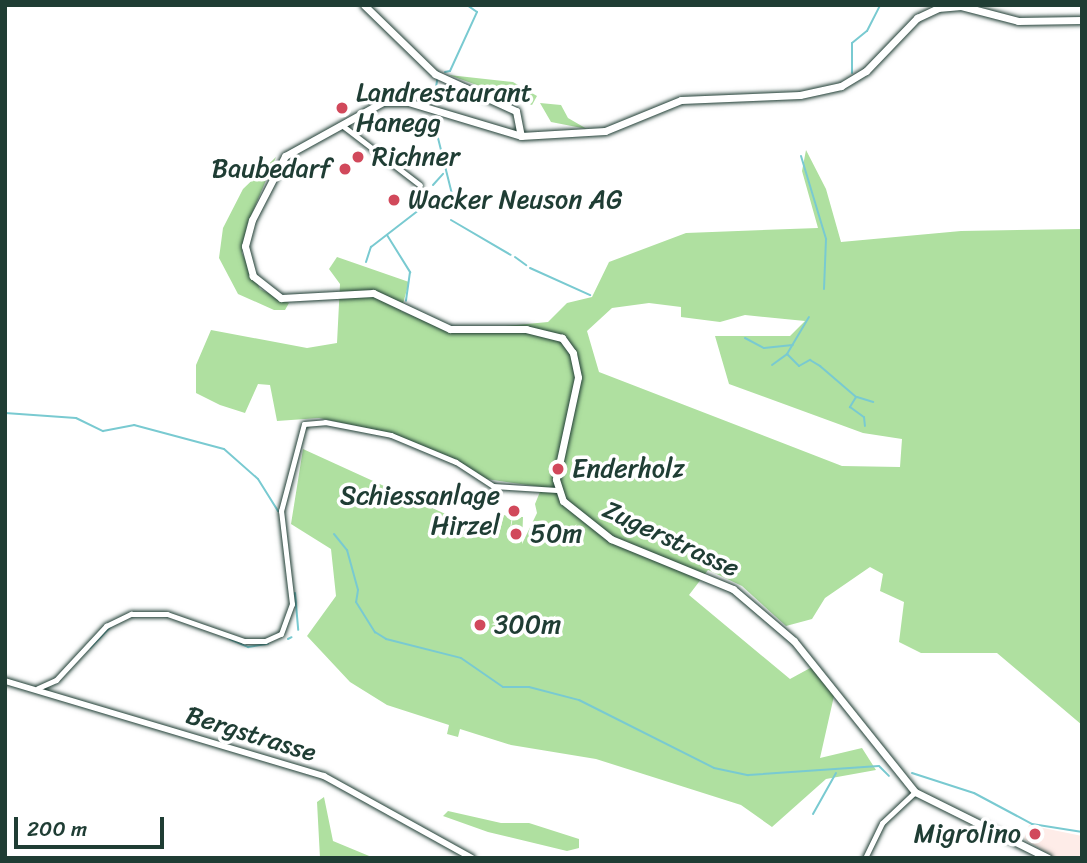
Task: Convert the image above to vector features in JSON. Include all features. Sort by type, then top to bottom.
[{"type":"main road","points":[[364,5],[435,74],[516,111],[521,136]]},
{"type":"main road","points":[[557,490],[578,377],[576,359],[562,338],[526,329],[450,329],[373,293],[290,300],[268,292],[251,274],[246,237],[282,161],[303,143],[343,126],[378,103],[398,100],[521,136],[617,129],[693,98],[832,89],[859,76],[917,18],[938,8],[961,6],[1033,22],[1082,20]]},
{"type":"main road","name":"Zugerstrasse","points":[[557,490],[566,505],[602,534],[713,577],[774,623],[915,792],[1048,858]]},
{"type":"street","points":[[343,126],[420,185]]},
{"type":"street","points":[[38,688],[56,680],[106,626],[131,614],[167,614],[244,641],[265,641],[281,634],[292,604],[281,512],[304,424],[325,422],[391,435],[456,462],[493,486],[557,490]]},
{"type":"street","points":[[56,680],[56,694]]},
{"type":"street","name":"Bergstrasse","points":[[5,681],[38,688],[324,776],[472,858]]},
{"type":"street","points":[[865,858],[882,823],[915,792]]},
{"type":"shaded area","points":[[1029,825],[1082,836],[1082,858],[1055,858],[1024,839]]},
{"type":"green space","points":[[449,75],[513,82],[537,96],[532,105]]},
{"type":"green space","points":[[540,103],[561,105],[568,118],[587,129],[551,122]]},
{"type":"green space","points":[[806,150],[826,189],[841,242],[961,231],[1082,229],[1082,725],[997,653],[921,653],[899,642],[904,602],[880,591],[883,574],[870,567],[825,598],[812,619],[786,626],[742,586],[708,570],[689,595],[790,679],[812,667],[834,696],[820,758],[862,748],[876,770],[826,779],[772,827],[741,805],[596,759],[511,745],[460,729],[458,737],[447,734],[449,725],[387,705],[350,682],[307,636],[336,596],[331,549],[291,524],[303,449],[498,538],[504,515],[512,517],[508,542],[513,517],[523,517],[522,544],[537,513],[535,504],[542,487],[486,479],[457,460],[390,433],[319,418],[277,421],[270,385],[258,384],[245,413],[220,405],[196,393],[196,365],[211,330],[307,348],[337,343],[340,284],[329,269],[337,257],[409,282],[401,311],[450,331],[548,322],[567,303],[592,297],[609,262],[686,233],[818,228],[802,171]],"holes":[[[649,303],[681,307],[681,317],[720,322],[745,315],[805,321],[790,336],[715,336],[729,384],[863,433],[902,439],[900,467],[842,466],[599,372],[587,331],[612,308]]]},
{"type":"green space","points":[[276,157],[247,225],[242,253],[260,289],[289,303],[285,310],[274,310],[238,294],[219,258],[223,228],[243,189]]},
{"type":"green space","points":[[324,797],[333,841],[374,858],[320,858],[317,802]]},
{"type":"green space","points":[[448,811],[501,823],[529,823],[579,839],[579,848],[567,851],[488,832],[443,816]]},
{"type":"waterway","points":[[445,72],[450,71],[477,12],[467,5]]},
{"type":"waterway","points":[[852,73],[852,43],[867,31],[880,5]]},
{"type":"waterway","points":[[434,100],[437,80]]},
{"type":"waterway","points":[[436,130],[456,210]]},
{"type":"waterway","points":[[801,156],[826,239],[824,289]]},
{"type":"waterway","points":[[433,185],[443,174]]},
{"type":"waterway","points":[[366,262],[371,247],[428,203]]},
{"type":"waterway","points":[[451,220],[511,255]]},
{"type":"waterway","points":[[387,235],[410,272],[406,301]]},
{"type":"waterway","points":[[515,257],[526,265]]},
{"type":"waterway","points":[[530,268],[590,295]]},
{"type":"waterway","points":[[772,365],[787,354],[809,317]]},
{"type":"waterway","points":[[745,338],[764,348],[793,345]]},
{"type":"waterway","points":[[787,354],[799,366],[810,360],[820,366],[856,397],[850,407],[864,417],[865,426]]},
{"type":"waterway","points":[[857,397],[873,402]]},
{"type":"waterway","points":[[5,413],[76,418],[103,431],[134,425],[224,449],[258,479],[278,511]]},
{"type":"waterway","points":[[334,534],[347,550],[358,590],[356,602],[375,632],[386,639],[461,658],[503,687],[529,687],[579,700],[714,768],[748,775],[879,766],[889,776]]},
{"type":"waterway","points":[[295,593],[298,630]]},
{"type":"waterway","points":[[90,648],[110,627]]},
{"type":"waterway","points":[[288,639],[292,637]]},
{"type":"waterway","points":[[230,639],[248,647],[268,644]]},
{"type":"waterway","points":[[813,814],[836,773]]},
{"type":"waterway","points":[[912,773],[974,793],[1032,824],[1082,832]]},
{"type":"place","name":"Landrestaurant Hanegg","points":[[342,108]]},
{"type":"place","name":"Richner","points":[[358,157]]},
{"type":"place","name":"Baubedarf","points":[[345,169]]},
{"type":"place","name":"Wacker Neuson AG","points":[[394,200]]},
{"type":"place","name":"Enderholz","points":[[558,469]]},
{"type":"place","name":"Schiessanlage Hirzel","points":[[514,511]]},
{"type":"place","name":"50m","points":[[516,534]]},
{"type":"place","name":"300m","points":[[480,625]]},
{"type":"place","name":"Migrolino","points":[[1035,834]]}]
